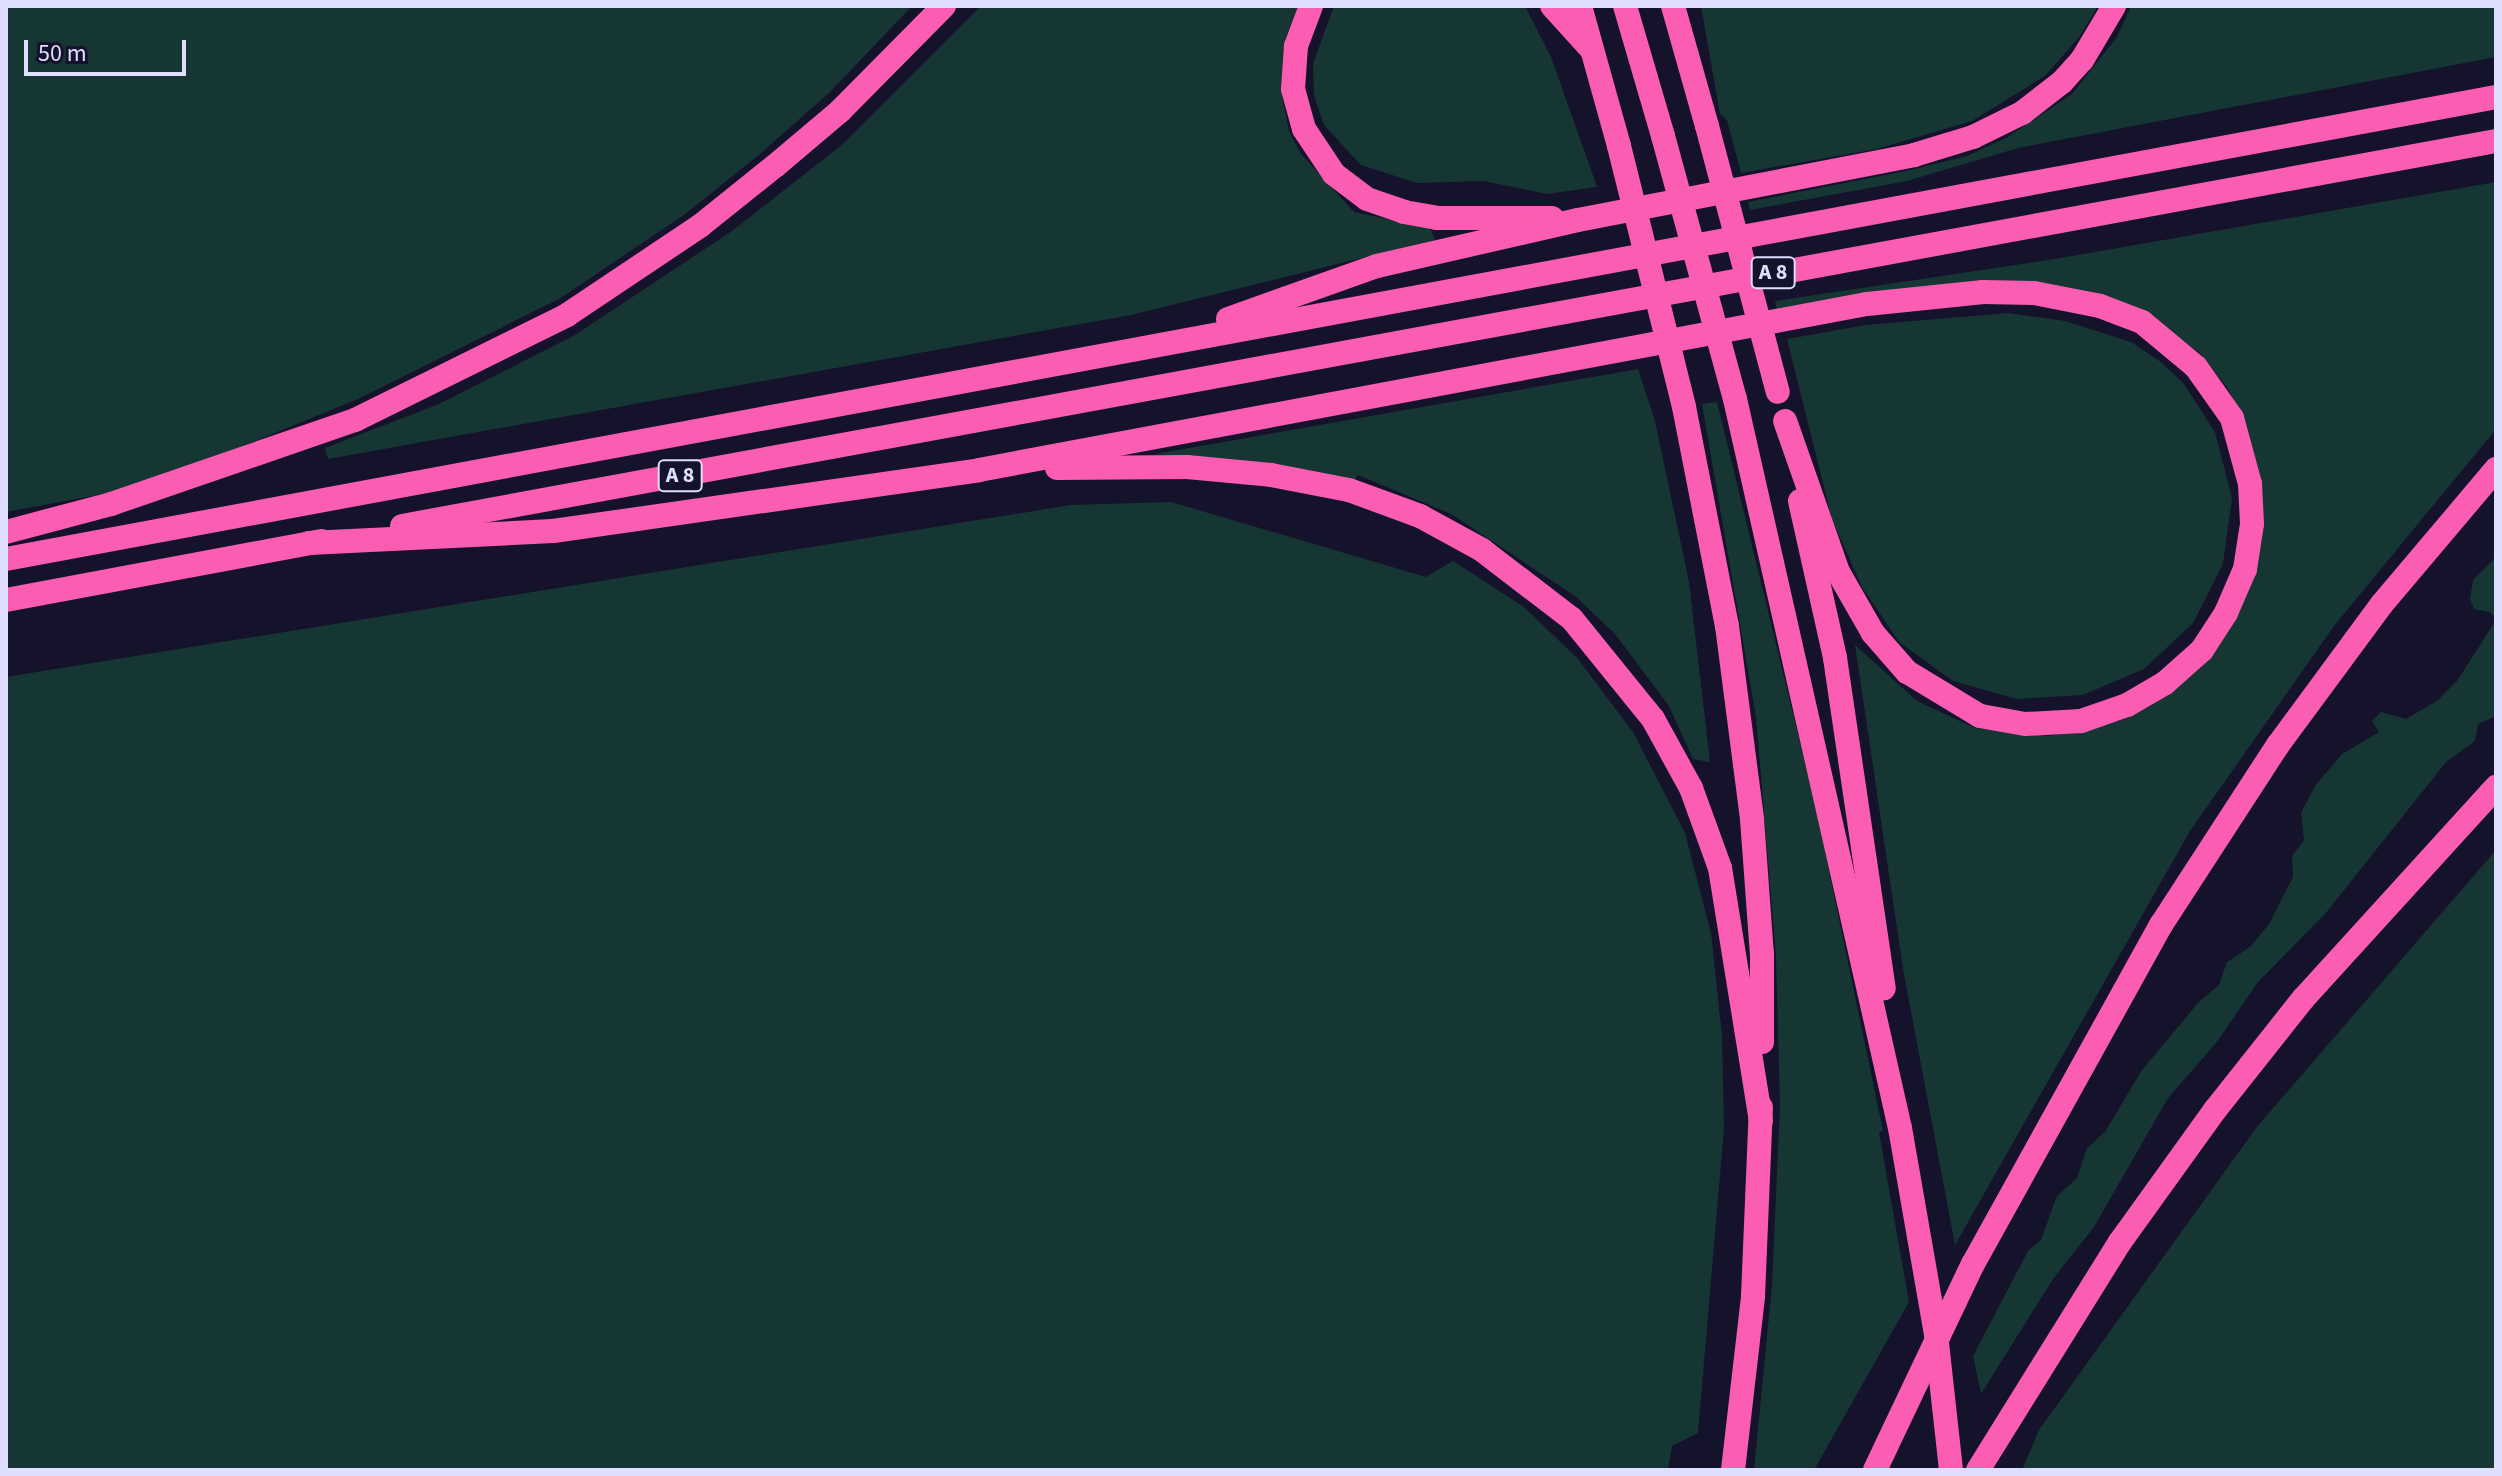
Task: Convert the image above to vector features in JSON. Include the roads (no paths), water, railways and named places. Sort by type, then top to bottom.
[{"type":"highway","points":[[6,532],[111,504],[355,420],[567,315],[700,226],[775,166],[840,111],[944,6]]},
{"type":"highway","points":[[1311,6],[1296,46],[1296,108],[1314,149],[1351,188],[1386,207],[1437,218],[1578,220]]},
{"type":"highway","points":[[1552,6],[1593,51]]},
{"type":"highway","points":[[1580,6],[1619,146],[1684,407],[1727,626],[1752,819],[1762,954],[1761,1121],[1753,1296],[1733,1470]]},
{"type":"highway","points":[[1625,6],[1735,399],[1894,1098],[1936,1334],[1951,1470]]},
{"type":"highway","points":[[1673,6],[1778,392],[1835,658],[1880,942],[1894,1098]]},
{"type":"highway","points":[[1680,32],[1682,6]]},
{"type":"highway","points":[[1161,342],[1377,266],[1578,220],[1914,155],[1973,137],[2022,113],[2062,82],[2082,60],[2114,6]]},
{"type":"highway","name":"A 8","points":[[6,559],[1161,342],[2496,97]]},
{"type":"highway","name":"A 8","points":[[6,600],[2496,141]]},
{"type":"highway","points":[[309,543],[553,531],[979,470],[1867,304],[1983,292],[2034,293],[2100,306],[2142,322],[2178,348],[2217,393],[2232,418],[2250,484],[2252,524],[2245,569],[2226,613],[2202,650],[2165,683],[2127,705],[2081,721],[2025,724],[1980,716],[1907,672],[1873,633],[1838,572],[1785,421]]},
{"type":"highway","points":[[979,470],[1187,467],[1312,482],[1420,516],[1533,585],[1618,670],[1691,788],[1720,868],[1761,1121]]},
{"type":"highway","points":[[1875,1470],[1980,1250],[2161,925],[2325,681],[2382,604],[2496,469]]},
{"type":"highway","points":[[1978,1470],[2120,1242],[2215,1110],[2303,999],[2496,787]]}]
